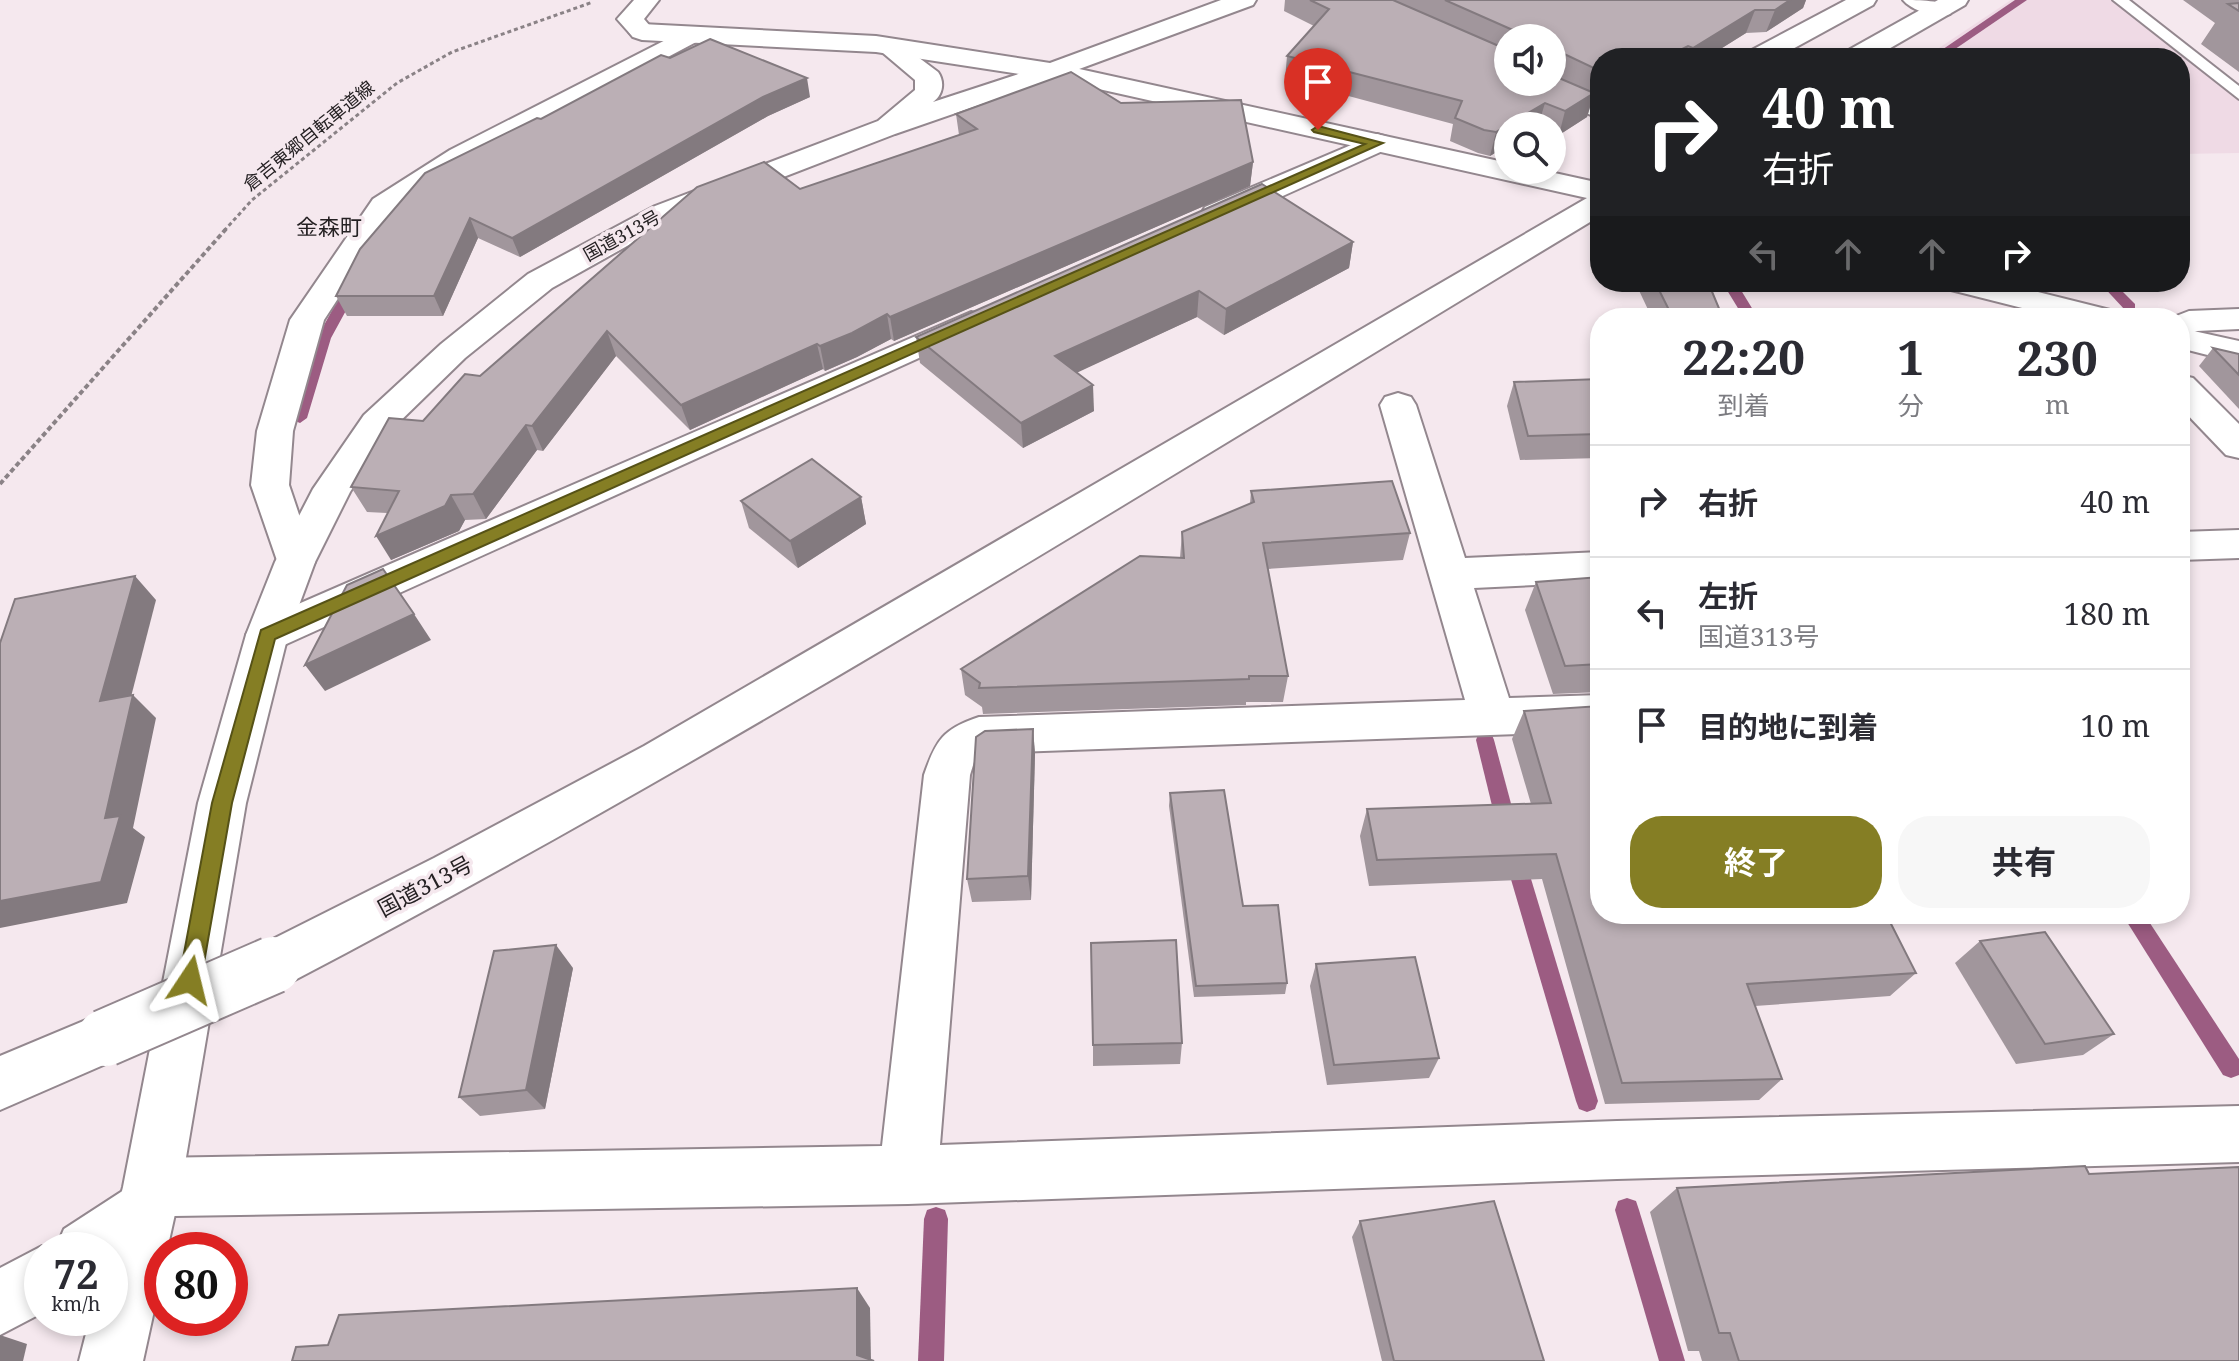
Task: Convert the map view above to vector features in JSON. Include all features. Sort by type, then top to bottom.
[{"type":"main road","points":[[647,0],[630,19],[642,32],[889,47],[1052,71],[1590,190]]},
{"type":"main road","name":"国道313号","points":[[111,1361],[149,1198],[222,803],[267,635],[295,562],[332,489],[377,423],[453,351],[540,281],[666,212],[885,128],[1244,0]]},
{"type":"main road","points":[[1775,48],[1864,0]]},
{"type":"main road","points":[[1915,0],[1948,4]]},
{"type":"main road","points":[[1871,48],[1948,4]]},
{"type":"main road","points":[[295,562],[270,485],[275,431],[307,320],[384,205],[460,156],[689,36]]},
{"type":"main road","points":[[885,128],[928,93],[929,78],[889,47]]},
{"type":"main road","points":[[1566,95],[1590,106]]},
{"type":"main road","points":[[1181,229],[1377,143]]},
{"type":"main road","name":"国道313号","points":[[0,1083],[273,965],[452,873],[660,759],[1590,209]]},
{"type":"main road","points":[[1999,292],[2062,308]]},
{"type":"main road","points":[[267,635],[997,311]]},
{"type":"main road","points":[[2190,321],[2239,319]]},
{"type":"main road","points":[[2190,340],[2239,352]]},
{"type":"main road","points":[[2190,396],[2239,446]]},
{"type":"main road","points":[[1398,405],[1492,715]]},
{"type":"main road","points":[[2190,546],[2239,544]]},
{"type":"main road","points":[[1448,574],[1590,567]]},
{"type":"main road","points":[[908,1175],[947,775],[955,751],[979,735],[1590,713]]},
{"type":"main road","points":[[107,1232],[149,1198],[1617,1150],[2239,1134]]},
{"type":"main road","points":[[0,1304],[24,1289]]},
{"type":"lane","points":[[2120,0],[2181,48]]},
{"type":"lane","points":[[2190,55],[2239,94]]},
{"type":"path","name":"倉吉東郷自転車道線","points":[[0,484],[264,190],[411,75],[452,52],[598,0]]},
{"type":"shaded area","points":[[2011,0],[2113,0],[2173,48],[1939,48]]},
{"type":"shaded area","points":[[2190,61],[2239,100],[2239,153],[2190,154]]},
{"type":"building","points":[[1310,0],[1393,0],[1494,44],[1494,96],[1566,96],[1566,81],[1590,91],[1590,95],[1565,111],[1545,103],[1530,112],[1494,112],[1494,132],[1455,118],[1462,101],[1287,56],[1329,9]]},
{"type":"building","points":[[1445,0],[1790,0],[1775,10],[1755,10],[1693,48],[1590,48],[1590,66],[1566,55],[1566,24],[1499,24]]},
{"type":"building","points":[[2239,3],[2239,11],[2228,4]]},
{"type":"building","points":[[710,39],[807,78],[763,97],[512,238],[470,218],[434,296],[336,296],[360,249],[425,173],[537,118],[541,119],[661,55],[670,58]]},
{"type":"building","points":[[1071,72],[1121,103],[1241,100],[1253,162],[890,317],[887,314],[852,333],[820,346],[817,344],[681,405],[607,331],[532,426],[526,425],[473,494],[451,495],[445,506],[376,536],[399,491],[351,487],[389,418],[423,421],[465,374],[480,376],[697,187],[764,162],[800,189],[977,129],[956,114]]},
{"type":"building","points":[[1262,184],[1353,242],[1226,309],[1199,291],[1055,356],[1093,385],[1021,423],[916,337]]},
{"type":"building","points":[[1660,292],[1712,292],[1719,308],[1668,308]]},
{"type":"building","points":[[2213,348],[2239,354],[2239,375]]},
{"type":"building","points":[[1590,379],[1590,434],[1528,436],[1514,382]]},
{"type":"building","points":[[812,459],[861,497],[790,541],[741,501]]},
{"type":"building","points":[[1392,481],[1410,533],[1263,543],[1288,676],[979,688],[980,683],[961,669],[1140,556],[1184,558],[1182,532],[1254,502],[1251,491]]},
{"type":"building","points":[[383,569],[414,614],[305,665],[347,585]]},
{"type":"building","points":[[135,576],[100,701],[133,695],[105,818],[120,816],[101,882],[0,901],[0,643],[15,599]]},
{"type":"building","points":[[1590,578],[1590,665],[1565,666],[1536,582]]},
{"type":"building","points":[[1590,707],[1590,924],[1891,924],[1916,973],[1747,984],[1782,1079],[1622,1083],[1556,854],[1377,860],[1367,809],[1551,803],[1524,711]]},
{"type":"building","points":[[1033,729],[1028,876],[967,879],[976,737],[985,731]]},
{"type":"building","points":[[1224,790],[1243,906],[1278,905],[1287,983],[1196,986],[1170,793]]},
{"type":"building","points":[[2045,932],[2114,1034],[2045,1044],[1980,941]]},
{"type":"building","points":[[1176,940],[1182,1043],[1093,1045],[1091,943]]},
{"type":"building","points":[[556,945],[526,1090],[459,1097],[494,951]]},
{"type":"building","points":[[1415,957],[1439,1058],[1334,1065],[1316,964]]},
{"type":"building","points":[[2085,1166],[2089,1174],[2239,1167],[2239,1361],[1739,1361],[1730,1333],[1719,1333],[1677,1188]]},
{"type":"building","points":[[1494,1201],[1544,1361],[1394,1361],[1360,1221]]},
{"type":"building","points":[[857,1288],[857,1355],[874,1361],[292,1361],[296,1347],[328,1345],[339,1315]]},
{"type":"waterway","points":[[1950,48],[2022,0]]},
{"type":"waterway","points":[[300,418],[324,338],[354,283]]},
{"type":"waterway","points":[[1735,292],[1745,308]]},
{"type":"waterway","points":[[2116,292],[2130,307]]},
{"type":"waterway","points":[[1485,740],[1507,826]]},
{"type":"waterway","points":[[1515,859],[1587,1101]]},
{"type":"waterway","points":[[2138,924],[2231,1067]]},
{"type":"waterway","points":[[1627,1210],[1672,1361]]},
{"type":"waterway","points":[[931,1361],[936,1219]]},
{"type":"district","name":"金森町","points":[[329,227]]},
{"type":"route","points":[[190,980],[222,803],[267,635],[1377,143],[1318,130]]}]
